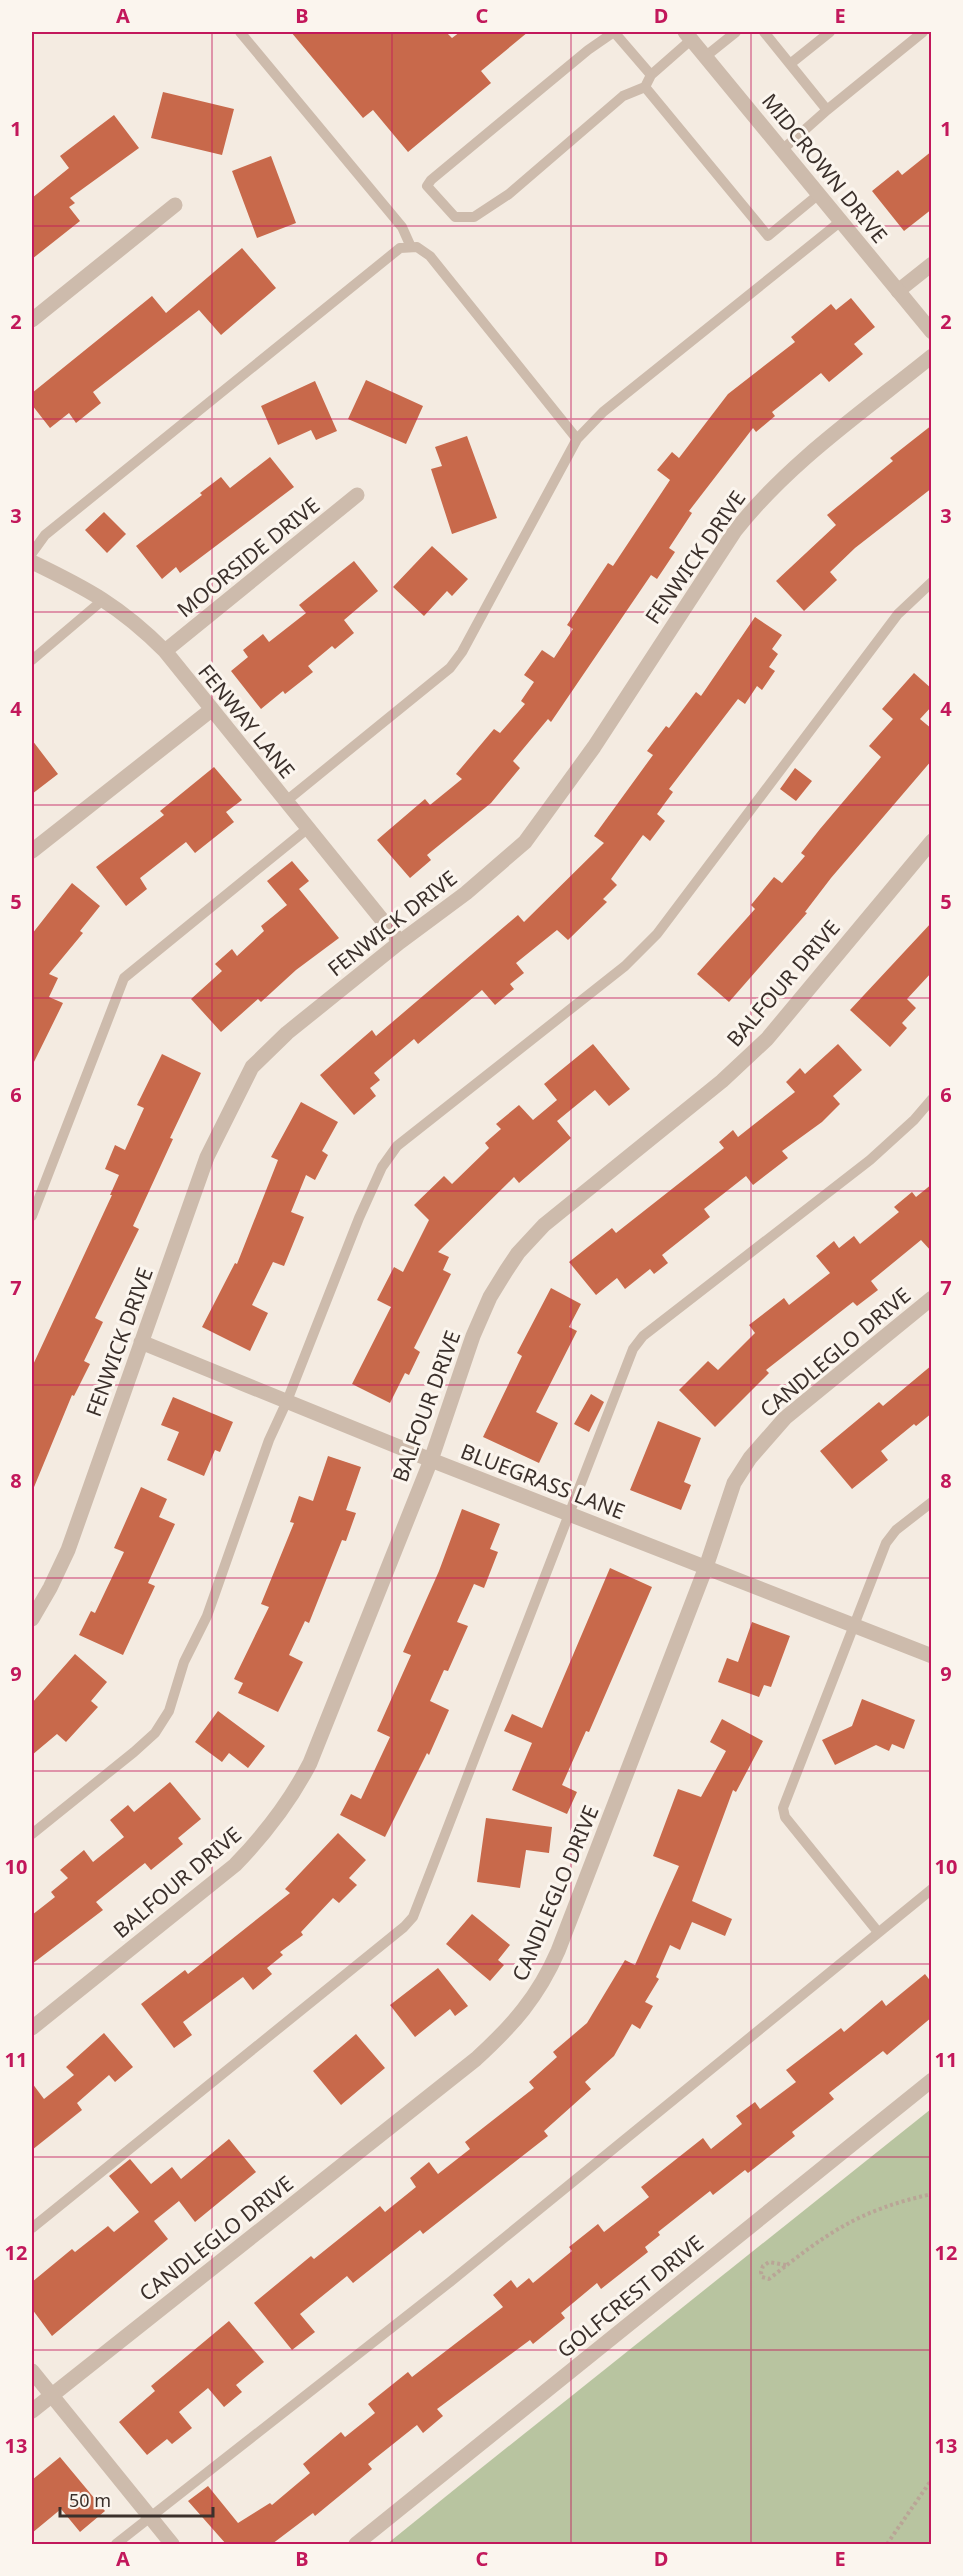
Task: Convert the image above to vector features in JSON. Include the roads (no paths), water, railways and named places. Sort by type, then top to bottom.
[{"type":"street","name":"MIDCROWN DRIVE","points":[[689,35],[932,332]]},
{"type":"street","points":[[32,320],[174,205]]},
{"type":"street","points":[[898,291],[932,264]]},
{"type":"street","name":"FENWICK DRIVE","points":[[32,1618],[50,1588],[68,1550],[207,1157],[252,1067],[287,1033],[400,942],[466,893],[525,842],[594,747],[735,531],[756,504],[780,479],[932,356]]},
{"type":"street","name":"MOORSIDE DRIVE","points":[[165,651],[357,495]]},
{"type":"street","name":"FENWAY LANE","points":[[32,562],[104,600],[138,624],[165,651],[400,942]]},
{"type":"street","points":[[32,851],[211,710]]},
{"type":"street","name":"BALFOUR DRIVE","points":[[32,2028],[235,1865],[263,1837],[281,1814],[310,1762],[431,1460],[473,1336],[490,1297],[518,1253],[544,1225],[722,1081],[767,1039],[932,841]]},
{"type":"street","name":"CANDLEGLO DRIVE","points":[[32,2411],[476,2059],[524,2011],[538,1992],[558,1951],[706,1567],[734,1483],[750,1458],[785,1418],[932,1298]]},
{"type":"street","name":"BLUEGRASS LANE","points":[[141,1342],[431,1460],[932,1656]]},
{"type":"street","name":"GOLFCREST DRIVE","points":[[356,2544],[932,2080]]},
{"type":"street","points":[[32,2371],[172,2544]]},
{"type":"lane","points":[[240,32],[402,227],[411,248]]},
{"type":"lane","points":[[651,75],[614,32],[588,50],[431,180],[427,186],[454,217],[474,217],[509,194],[623,96],[645,87],[651,75],[689,35]]},
{"type":"lane","points":[[706,56],[736,32]]},
{"type":"lane","points":[[764,32],[827,110]]},
{"type":"lane","points":[[790,63],[830,32]]},
{"type":"lane","points":[[782,150],[923,32]]},
{"type":"lane","points":[[645,87],[768,236],[819,194]]},
{"type":"lane","points":[[285,802],[450,668],[462,652],[577,439],[603,412],[841,221]]},
{"type":"lane","points":[[32,553],[45,535],[400,248],[417,247],[430,256],[577,439]]},
{"type":"lane","points":[[32,1834],[141,1746],[155,1733],[169,1711],[184,1662],[207,1616],[269,1440],[287,1401],[359,1218],[382,1167],[397,1146],[625,966],[657,934],[898,614],[932,582]]},
{"type":"lane","points":[[32,660],[104,600]]},
{"type":"lane","points":[[32,1216],[124,978],[307,829]]},
{"type":"lane","points":[[32,2228],[404,1928],[413,1917],[567,1513],[626,1364],[643,1336],[870,1160],[915,1120],[932,1099]]},
{"type":"lane","points":[[878,1932],[785,1817],[783,1808],[886,1543],[896,1530],[932,1502]]},
{"type":"lane","points":[[116,2544],[151,2519],[450,2282],[932,1889]]}]
